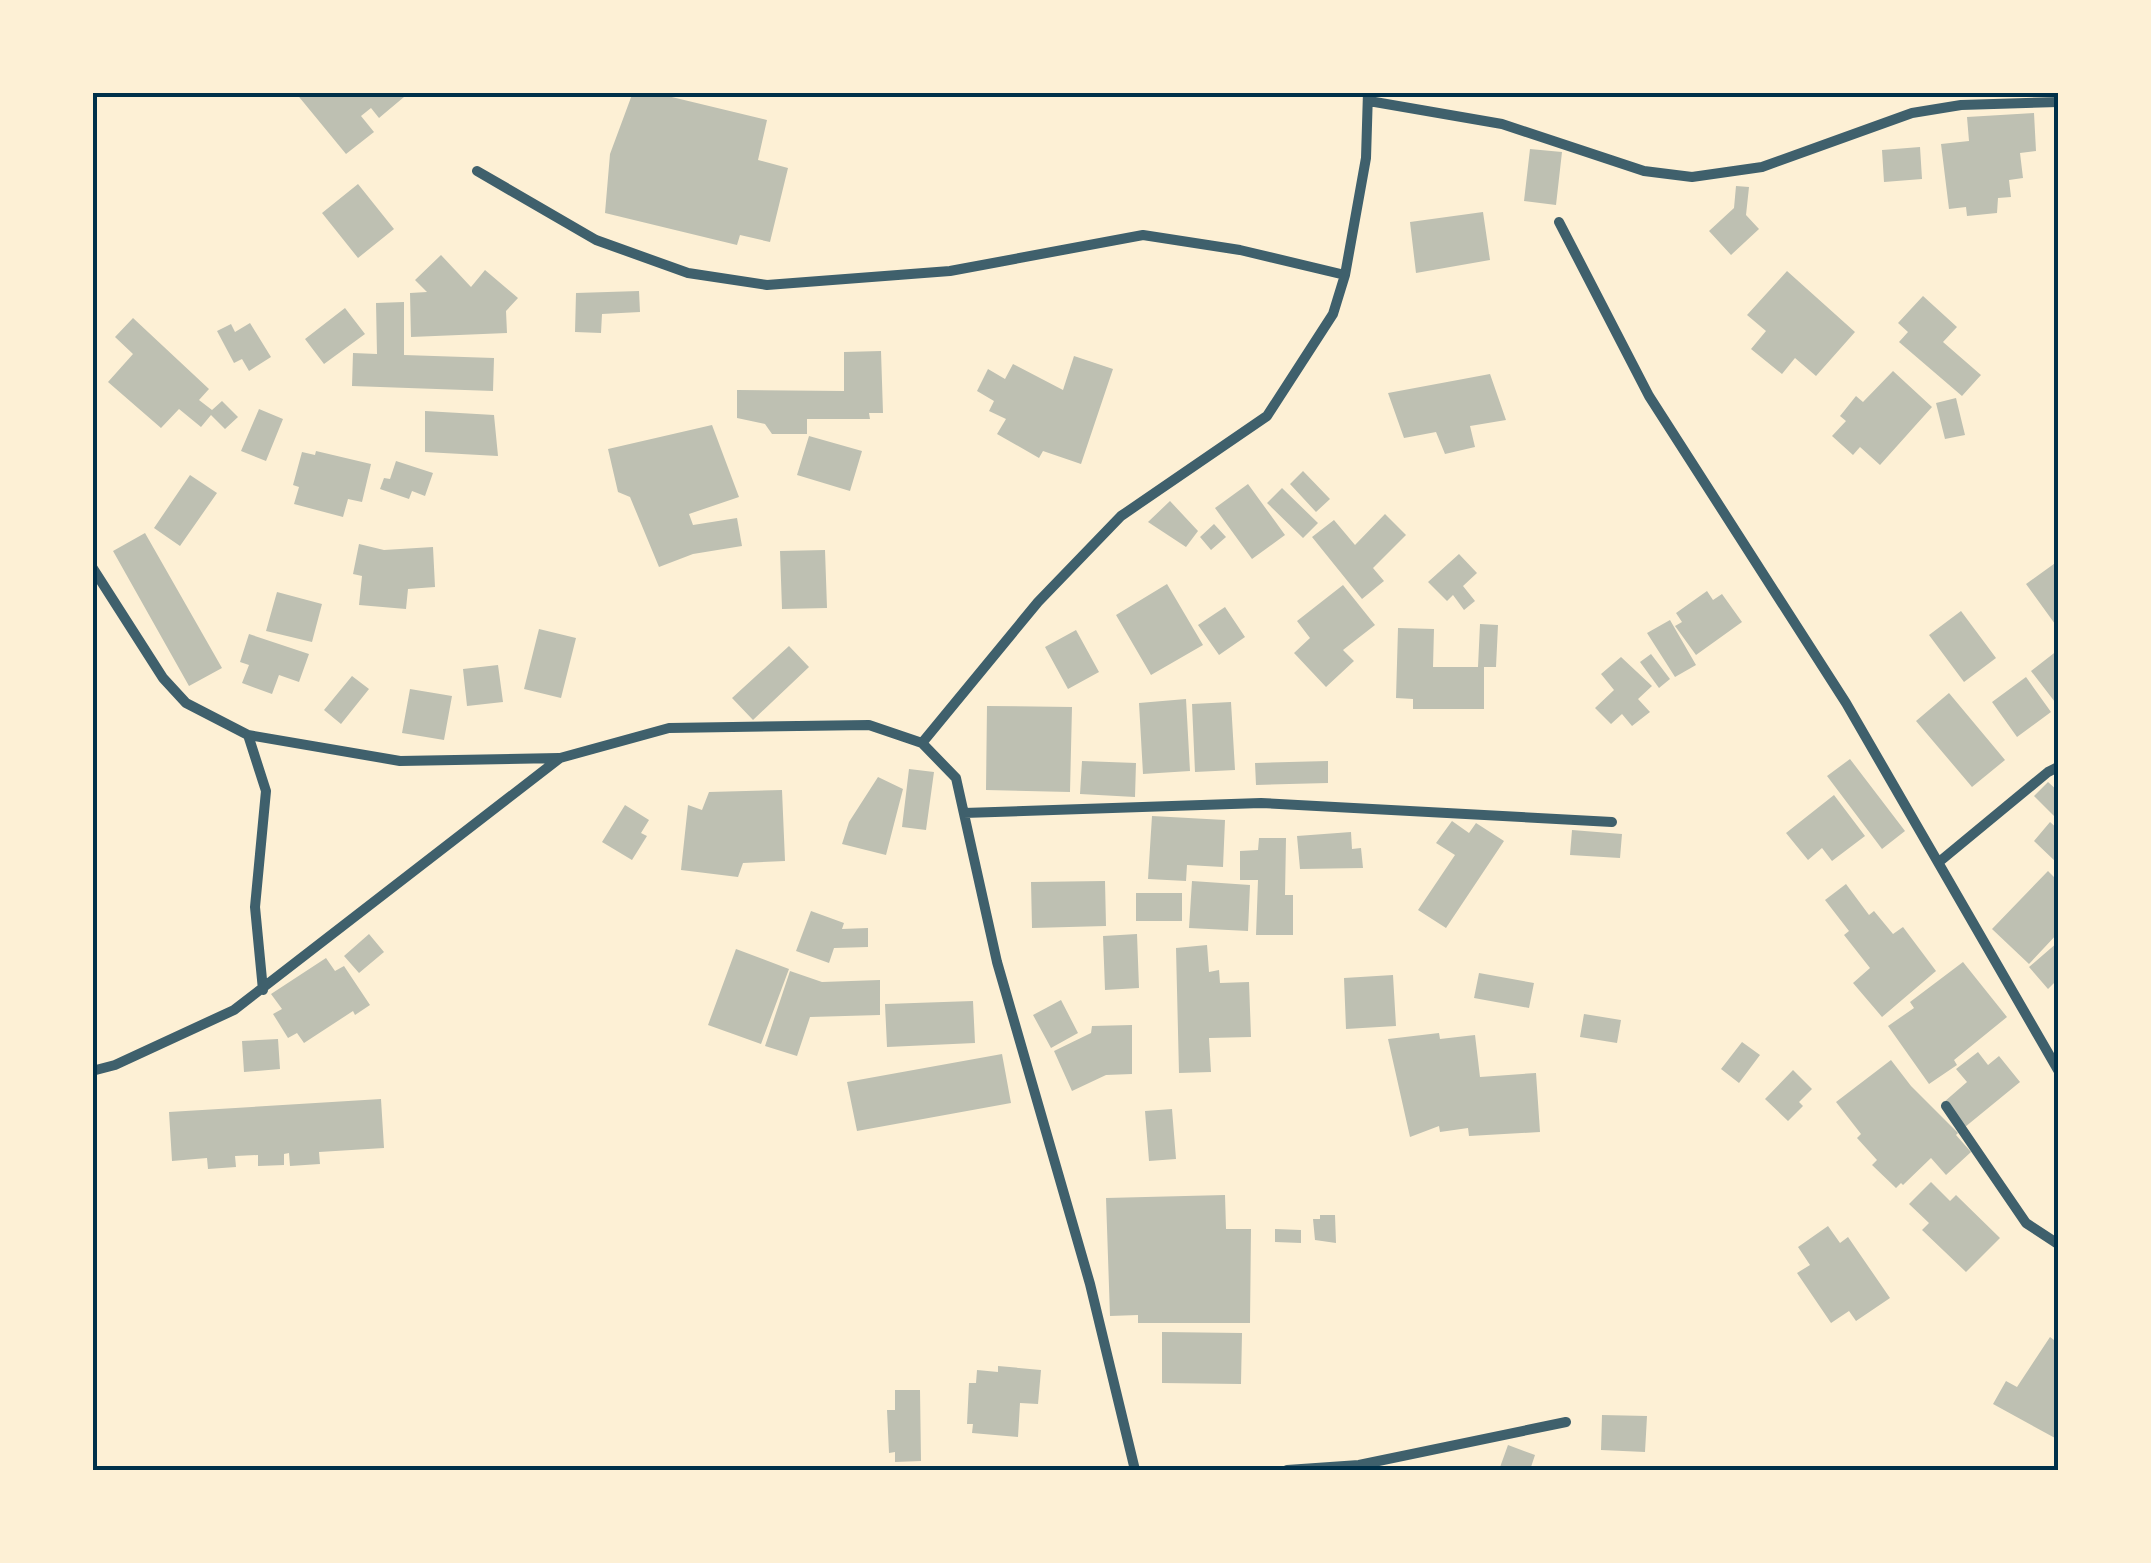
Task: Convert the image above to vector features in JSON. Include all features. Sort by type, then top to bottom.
[{"type":"street","points":[[922,743],[1038,602],[1122,516],[1267,416],[1333,314],[1345,275],[1366,158],[1368,97],[1502,124],[1644,171],[1692,177],[1762,167],[1912,114],[1962,105],[2058,102]]},
{"type":"street","points":[[477,171],[596,240],[688,274],[767,284],[950,271],[1143,235],[1240,250],[1345,275]]},
{"type":"street","points":[[1559,222],[1649,396],[1846,703],[2058,1070]]},
{"type":"street","points":[[92,567],[162,678],[186,703],[248,735],[400,761],[560,758],[669,728],[869,725],[922,743],[956,778],[996,962],[1090,1284],[1134,1470]]},
{"type":"street","points":[[248,735],[266,791],[255,907],[263,990]]},
{"type":"street","points":[[92,1072],[234,1010],[560,758]]},
{"type":"street","points":[[1939,862],[2058,767]]},
{"type":"street","points":[[964,813],[1261,803],[1612,822]]},
{"type":"street","points":[[1946,1106],[2026,1222],[2058,1244]]},
{"type":"street","points":[[1287,1470],[1359,1464],[1566,1422]]},
{"type":"building","points":[[295,92],[400,92],[404,97],[379,118],[371,108],[361,116],[374,132],[346,154]]},
{"type":"building","points":[[633,92],[651,92],[767,120],[758,160],[788,168],[770,242],[740,235],[737,245],[605,213],[610,154]]},
{"type":"building","points":[[2034,113],[2036,151],[2020,153],[2023,178],[2009,180],[2011,197],[1998,198],[1997,213],[1967,216],[1966,207],[1949,209],[1941,144],[1969,141],[1967,117]]},
{"type":"building","points":[[1920,147],[1922,179],[1884,182],[1882,150]]},
{"type":"building","points":[[1530,149],[1562,152],[1556,205],[1524,201]]},
{"type":"building","points":[[358,184],[394,229],[358,258],[322,213]]},
{"type":"building","points":[[1736,186],[1749,187],[1746,215],[1759,229],[1731,255],[1709,231],[1734,208]]},
{"type":"building","points":[[1483,212],[1490,260],[1416,273],[1410,222]]},
{"type":"building","points":[[441,255],[471,287],[485,270],[518,298],[506,311],[507,333],[411,337],[410,293],[427,292],[415,280]]},
{"type":"building","points":[[1787,271],[1855,332],[1816,376],[1795,358],[1782,374],[1751,349],[1766,331],[1747,315]]},
{"type":"building","points":[[639,291],[640,312],[602,314],[601,333],[575,332],[576,293]]},
{"type":"building","points":[[1923,296],[1957,327],[1943,342],[1981,375],[1962,396],[1899,342],[1908,332],[1898,323]]},
{"type":"building","points":[[404,302],[404,355],[494,358],[493,391],[352,386],[353,353],[377,354],[376,303]]},
{"type":"building","points":[[345,308],[365,334],[324,364],[305,339]]},
{"type":"building","points":[[133,318],[209,389],[199,400],[212,410],[222,401],[238,417],[225,429],[211,415],[201,427],[179,409],[161,428],[108,382],[133,354],[115,337]]},
{"type":"building","points":[[250,323],[271,357],[249,371],[242,359],[234,363],[217,331],[231,324],[235,332]]},
{"type":"building","points":[[881,351],[883,413],[869,413],[870,419],[807,419],[807,434],[772,434],[765,424],[737,418],[737,390],[844,391],[844,352]]},
{"type":"building","points":[[1074,356],[1113,369],[1081,464],[1043,451],[1039,458],[997,434],[1006,419],[989,411],[994,401],[977,391],[988,369],[1005,379],[1013,364],[1063,390]]},
{"type":"building","points":[[1893,371],[1932,407],[1880,465],[1860,447],[1853,455],[1832,436],[1846,421],[1840,416],[1856,396],[1863,402]]},
{"type":"building","points":[[1490,374],[1506,420],[1470,426],[1475,447],[1445,454],[1436,432],[1404,438],[1388,393]]},
{"type":"building","points":[[1956,398],[1965,435],[1945,439],[1936,403]]},
{"type":"building","points":[[259,409],[283,419],[266,461],[241,451]]},
{"type":"building","points":[[425,411],[494,415],[498,456],[425,452]]},
{"type":"building","points":[[712,425],[739,497],[689,514],[693,525],[737,518],[742,546],[693,554],[659,567],[630,497],[618,492],[608,449]]},
{"type":"building","points":[[809,436],[862,451],[850,491],[797,475]]},
{"type":"building","points":[[316,451],[371,464],[362,502],[348,499],[343,517],[294,504],[299,487],[293,485],[302,452],[315,455]]},
{"type":"building","points":[[396,461],[433,473],[425,496],[412,491],[409,499],[380,489],[384,478],[390,479]]},
{"type":"building","points":[[1303,471],[1330,499],[1316,512],[1290,484]]},
{"type":"building","points":[[190,475],[217,493],[180,546],[154,528]]},
{"type":"building","points":[[1248,484],[1285,535],[1252,559],[1215,508]]},
{"type":"building","points":[[1282,488],[1318,523],[1303,538],[1267,503]]},
{"type":"building","points":[[1170,501],[1198,531],[1186,547],[1148,522]]},
{"type":"building","points":[[1385,514],[1406,535],[1373,568],[1384,581],[1362,599],[1312,537],[1334,520],[1355,545]]},
{"type":"building","points":[[1214,524],[1226,537],[1211,550],[1200,537]]},
{"type":"building","points":[[145,533],[222,668],[189,686],[113,551]]},
{"type":"building","points":[[359,544],[384,550],[433,547],[435,587],[408,589],[406,609],[359,605],[362,576],[353,574]]},
{"type":"building","points":[[825,550],[827,608],[782,609],[780,551]]},
{"type":"building","points":[[1459,554],[1477,573],[1463,586],[1475,601],[1464,610],[1453,595],[1447,601],[1428,582]]},
{"type":"building","points":[[2058,561],[2058,621],[2055,624],[2026,584]]},
{"type":"building","points":[[1167,584],[1203,645],[1151,675],[1116,615]]},
{"type":"building","points":[[1343,585],[1375,625],[1343,650],[1354,661],[1326,687],[1294,653],[1310,638],[1297,621]]},
{"type":"building","points":[[1707,591],[1713,600],[1722,594],[1742,622],[1696,655],[1675,626],[1682,622],[1676,613]]},
{"type":"building","points":[[277,592],[322,604],[312,642],[266,631]]},
{"type":"building","points":[[1225,607],[1245,637],[1219,655],[1198,625]]},
{"type":"building","points":[[1961,611],[1996,658],[1964,682],[1929,635]]},
{"type":"building","points":[[1670,620],[1696,665],[1675,677],[1647,633]]},
{"type":"building","points":[[1480,624],[1498,625],[1496,667],[1484,667],[1484,709],[1413,709],[1413,699],[1396,698],[1398,628],[1434,629],[1433,667],[1478,667]]},
{"type":"building","points":[[539,629],[576,638],[561,698],[524,689]]},
{"type":"building","points":[[1076,630],[1099,672],[1068,689],[1045,647]]},
{"type":"building","points":[[249,634],[309,654],[299,682],[279,675],[272,694],[242,683],[249,665],[240,662]]},
{"type":"building","points":[[789,646],[809,667],[753,720],[732,698]]},
{"type":"building","points":[[2058,650],[2058,706],[2031,671]]},
{"type":"building","points":[[1651,654],[1670,679],[1659,688],[1640,662]]},
{"type":"building","points":[[1621,657],[1652,686],[1638,699],[1650,712],[1632,726],[1622,714],[1611,724],[1595,708],[1614,690],[1601,674]]},
{"type":"building","points":[[498,665],[503,702],[467,706],[463,669]]},
{"type":"building","points":[[352,676],[369,689],[341,724],[324,710]]},
{"type":"building","points":[[2026,677],[2051,712],[2017,737],[1992,702]]},
{"type":"building","points":[[410,689],[452,696],[444,740],[402,733]]},
{"type":"building","points":[[1949,693],[2005,760],[1972,787],[1916,721]]},
{"type":"building","points":[[1186,699],[1190,771],[1143,774],[1139,703]]},
{"type":"building","points":[[1231,702],[1235,770],[1195,772],[1192,704]]},
{"type":"building","points":[[987,706],[1072,707],[1070,792],[986,790]]},
{"type":"building","points":[[1850,759],[1905,831],[1882,849],[1827,776]]},
{"type":"building","points":[[1082,761],[1136,763],[1135,797],[1080,794]]},
{"type":"building","points":[[1328,761],[1328,783],[1256,785],[1255,763]]},
{"type":"building","points":[[909,769],[934,772],[926,830],[902,827]]},
{"type":"building","points":[[878,777],[903,789],[886,855],[842,844],[849,822]]},
{"type":"building","points":[[2048,782],[2058,791],[2058,820],[2034,796]]},
{"type":"building","points":[[782,790],[785,861],[743,863],[738,877],[681,870],[688,805],[702,810],[709,792]]},
{"type":"building","points":[[1834,795],[1865,836],[1832,861],[1822,848],[1808,860],[1786,833]]},
{"type":"building","points":[[625,805],[649,820],[641,833],[647,836],[632,860],[602,842]]},
{"type":"building","points":[[1152,816],[1225,820],[1223,867],[1187,865],[1186,881],[1148,879]]},
{"type":"building","points":[[1452,821],[1469,833],[1476,823],[1504,841],[1446,928],[1418,910],[1455,855],[1436,843]]},
{"type":"building","points":[[2050,822],[2058,829],[2058,864],[2034,841]]},
{"type":"building","points":[[1572,830],[1622,834],[1620,858],[1570,855]]},
{"type":"building","points":[[1351,832],[1352,849],[1361,848],[1363,868],[1300,869],[1297,836]]},
{"type":"building","points":[[1259,838],[1286,838],[1285,895],[1293,895],[1293,935],[1256,935],[1258,880],[1240,880],[1240,851],[1258,850]]},
{"type":"building","points":[[2048,871],[2058,881],[2058,933],[2029,964],[1992,929]]},
{"type":"building","points":[[1105,881],[1106,926],[1032,928],[1031,882]]},
{"type":"building","points":[[1192,881],[1250,885],[1248,931],[1189,928]]},
{"type":"building","points":[[1846,884],[1869,915],[1874,911],[1893,934],[1903,927],[1936,971],[1882,1017],[1853,983],[1870,968],[1844,935],[1849,931],[1825,900]]},
{"type":"building","points":[[1136,893],[1182,893],[1182,921],[1136,921]]},
{"type":"building","points":[[811,911],[844,923],[842,929],[868,928],[868,947],[834,948],[829,963],[796,951]]},
{"type":"building","points":[[369,934],[384,952],[359,973],[344,956]]},
{"type":"building","points":[[1137,934],[1139,988],[1105,990],[1103,936]]},
{"type":"building","points":[[2058,942],[2058,979],[2048,989],[2029,967]]},
{"type":"building","points":[[1207,945],[1209,972],[1219,970],[1220,983],[1249,982],[1251,1037],[1209,1038],[1211,1072],[1179,1073],[1176,948]]},
{"type":"building","points":[[736,949],[789,969],[761,1044],[708,1025]]},
{"type":"building","points":[[326,958],[335,971],[344,966],[370,1005],[355,1015],[353,1011],[304,1043],[297,1033],[288,1038],[273,1014],[282,1009],[271,994]]},
{"type":"building","points":[[1963,962],[2007,1017],[1954,1060],[1957,1065],[1929,1084],[1888,1026],[1914,1008],[1910,1002]]},
{"type":"building","points":[[790,971],[822,982],[880,980],[880,1015],[810,1017],[797,1056],[765,1046]]},
{"type":"building","points":[[1479,973],[1534,983],[1529,1008],[1474,998]]},
{"type":"building","points":[[1393,975],[1396,1026],[1346,1029],[1344,978]]},
{"type":"building","points":[[1061,1000],[1078,1033],[1051,1048],[1033,1015]]},
{"type":"building","points":[[973,1001],[975,1043],[887,1047],[885,1004]]},
{"type":"building","points":[[1584,1014],[1621,1020],[1617,1043],[1580,1037]]},
{"type":"building","points":[[1132,1025],[1132,1074],[1106,1075],[1072,1091],[1054,1051],[1091,1033],[1092,1026]]},
{"type":"building","points":[[1439,1033],[1440,1039],[1475,1035],[1480,1077],[1536,1073],[1540,1132],[1469,1136],[1468,1128],[1440,1132],[1439,1126],[1410,1137],[1388,1039]]},
{"type":"building","points":[[278,1039],[280,1069],[244,1072],[242,1041]]},
{"type":"building","points":[[1742,1042],[1760,1055],[1739,1083],[1721,1069]]},
{"type":"building","points":[[1978,1052],[1988,1065],[1999,1056],[2020,1082],[1965,1127],[1944,1102],[1967,1082],[1956,1069]]},
{"type":"building","points":[[1002,1054],[1011,1103],[857,1131],[847,1082]]},
{"type":"building","points":[[1891,1060],[1971,1152],[1946,1175],[1931,1158],[1896,1188],[1872,1165],[1877,1160],[1857,1138],[1861,1134],[1836,1102]]},
{"type":"building","points":[[1793,1070],[1812,1089],[1788,1121],[1765,1099]]},
{"type":"building","points":[[381,1099],[384,1148],[319,1152],[320,1164],[290,1166],[289,1153],[284,1154],[284,1165],[258,1166],[258,1155],[235,1156],[236,1167],[208,1169],[207,1158],[172,1161],[169,1112]]},
{"type":"building","points":[[1172,1109],[1176,1159],[1149,1161],[1145,1111]]},
{"type":"building","points":[[1931,1182],[1950,1201],[1956,1195],[2000,1238],[1966,1272],[1922,1230],[1929,1223],[1909,1204]]},
{"type":"building","points":[[1225,1195],[1226,1229],[1251,1229],[1250,1323],[1138,1323],[1138,1315],[1110,1316],[1106,1198]]},
{"type":"building","points":[[1320,1215],[1335,1215],[1336,1243],[1315,1240],[1313,1219],[1320,1219]]},
{"type":"building","points":[[1828,1226],[1840,1243],[1848,1237],[1890,1298],[1856,1321],[1849,1311],[1831,1323],[1797,1273],[1810,1265],[1798,1247]]},
{"type":"building","points":[[1275,1229],[1301,1230],[1301,1243],[1275,1242]]},
{"type":"building","points":[[1162,1332],[1242,1333],[1241,1384],[1162,1383]]},
{"type":"building","points":[[2050,1337],[2058,1343],[2055,1438],[1993,1404],[2006,1381],[2017,1387]]},
{"type":"building","points":[[998,1366],[1041,1370],[1038,1404],[1020,1403],[1018,1437],[972,1433],[973,1424],[967,1424],[969,1383],[976,1383],[977,1370],[998,1372]]},
{"type":"building","points":[[895,1390],[920,1390],[921,1461],[895,1462],[895,1452],[889,1453],[887,1410],[895,1410]]},
{"type":"building","points":[[1602,1415],[1647,1416],[1645,1452],[1601,1450]]},
{"type":"building","points":[[1508,1445],[1535,1455],[1530,1470],[1499,1470]]}]
